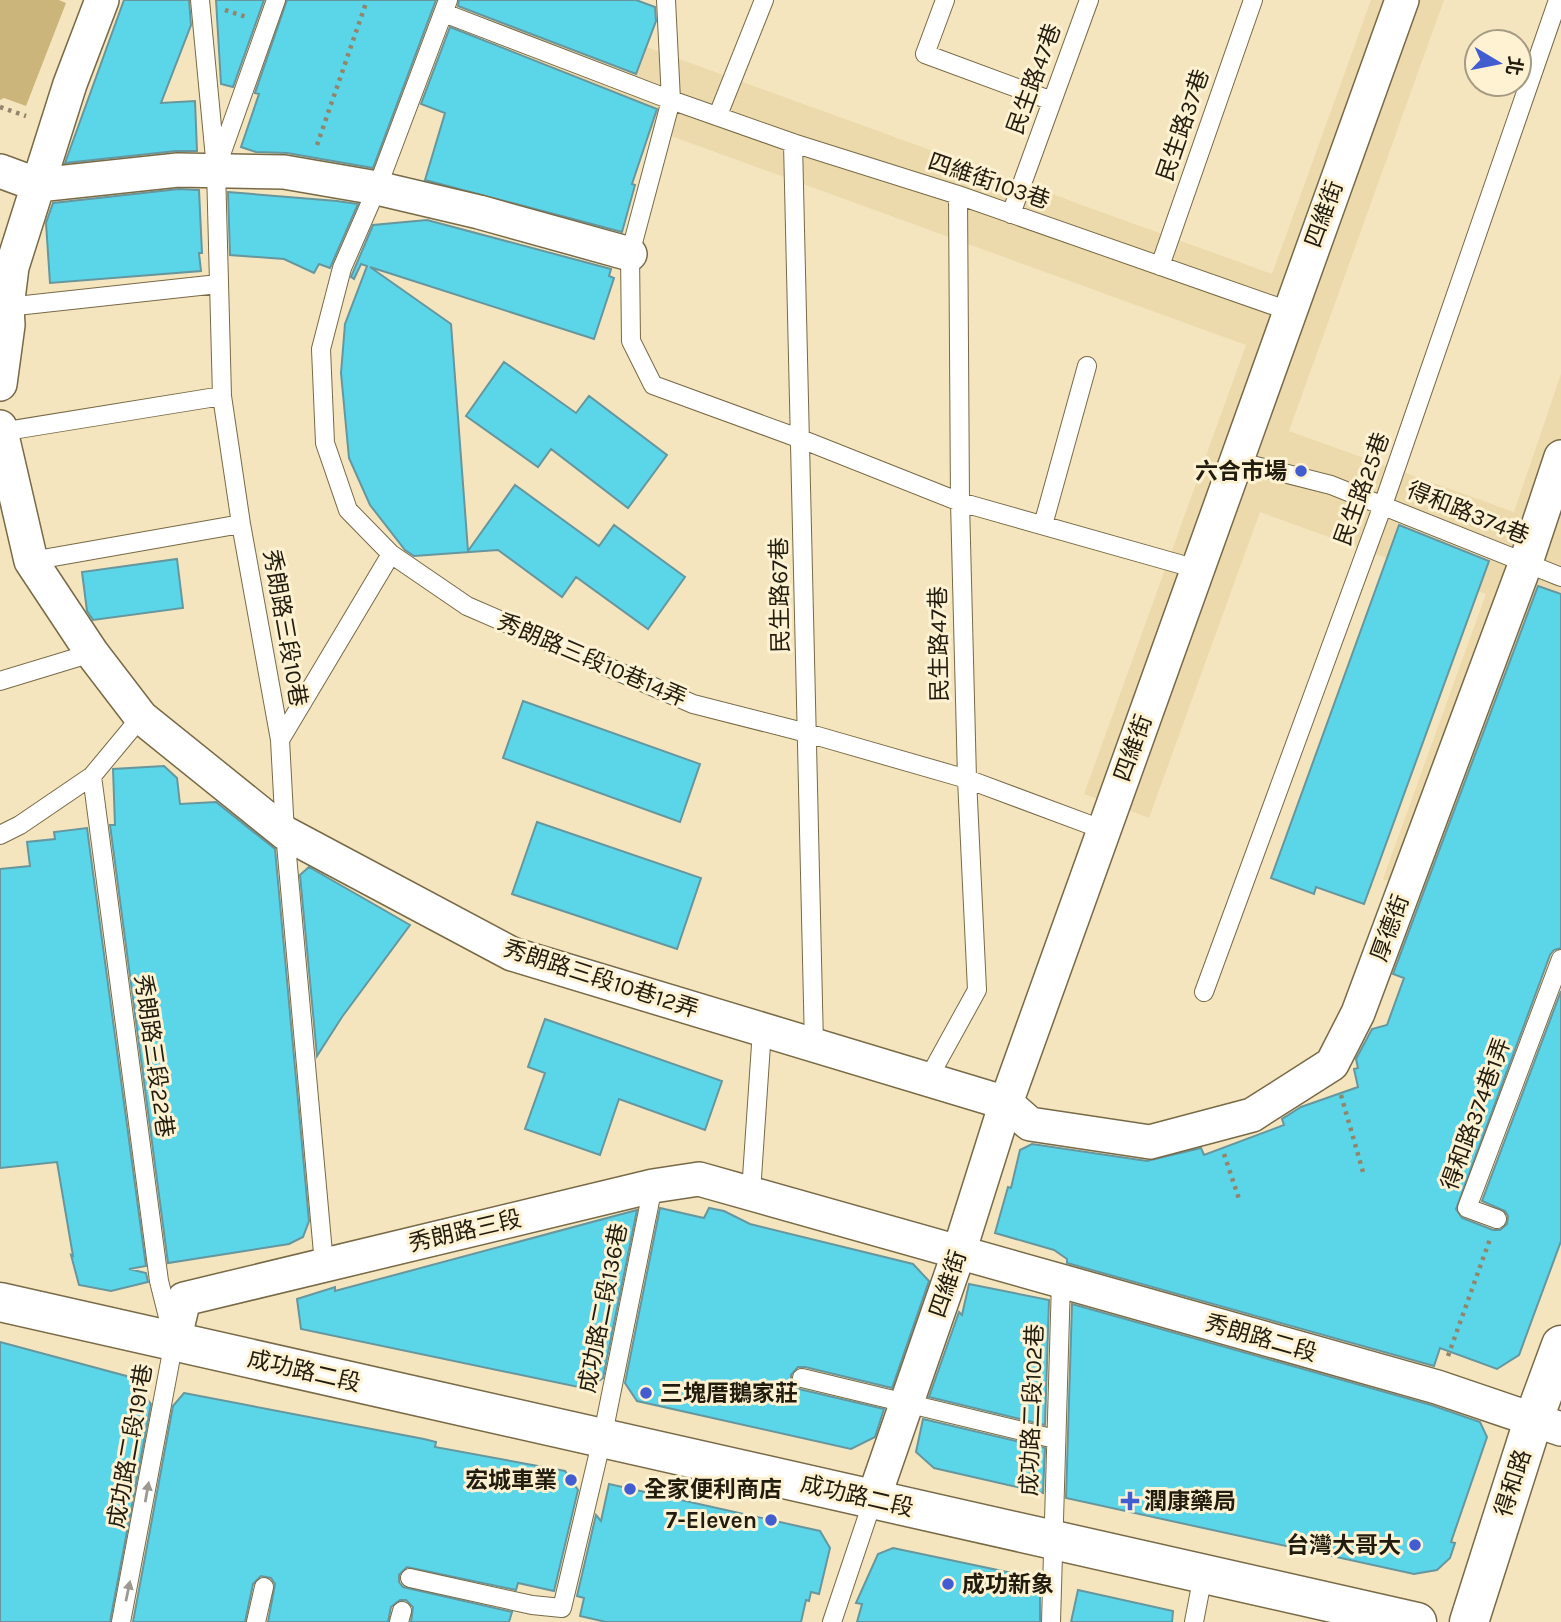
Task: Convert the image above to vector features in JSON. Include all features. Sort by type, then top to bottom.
[{"type":"street","points":[[0,384],[12,267],[70,83],[102,0]]},
{"type":"street","name":"四維街","points":[[873,1500],[959,1252],[1006,1103],[1402,0]]},
{"type":"street","points":[[0,171],[38,185],[178,170],[284,172],[377,188],[479,212],[629,254]]},
{"type":"street","points":[[0,431],[31,561]]},
{"type":"street","name":"厚德街","points":[[1006,1103],[1030,1124],[1150,1142],[1252,1115],[1332,1064],[1359,1013],[1526,562],[1561,457]]},
{"type":"street","name":"秀朗路三段10巷12弄","points":[[31,561],[92,653],[141,717],[285,833],[512,954],[1006,1103]]},
{"type":"street","name":"秀朗路三段","points":[[174,1341],[184,1299],[653,1186],[699,1179],[959,1252]]},
{"type":"street","name":"秀朗路二段","points":[[959,1252],[1437,1387],[1547,1425]]},
{"type":"street","points":[[0,1302],[174,1341]]},
{"type":"street","name":"成功路二段","points":[[174,1341],[1417,1622]]},
{"type":"street","name":"得和路","points":[[1469,1622],[1547,1425],[1561,1345]]},
{"type":"lane","points":[[216,169],[276,0]]},
{"type":"lane","points":[[666,0],[671,100],[629,254],[631,341],[653,385],[801,439],[960,502],[1197,569]]},
{"type":"lane","points":[[718,115],[764,0]]},
{"type":"lane","points":[[945,0],[925,54],[1052,101]]},
{"type":"lane","name":"民生路47巷","points":[[1012,214],[1089,0]]},
{"type":"lane","name":"民生路37巷","points":[[1160,266],[1253,0]]},
{"type":"lane","name":"民生路25巷","points":[[1204,992],[1383,505],[1558,0]]},
{"type":"lane","name":"秀朗路三段10巷","points":[[200,1],[216,169],[222,396],[241,524],[280,740],[285,833],[324,1265]]},
{"type":"lane","name":"秀朗路三段10巷14弄","points":[[671,100],[446,6],[377,188],[341,268],[321,349],[325,443],[348,510],[391,554],[467,606],[693,704],[807,733],[967,779],[1104,830]]},
{"type":"lane","name":"四維街103巷","points":[[671,100],[793,143],[958,195],[1289,311]]},
{"type":"lane","name":"民生路67巷","points":[[793,143],[814,1045]]},
{"type":"lane","name":"民生路47巷","points":[[928,1079],[976,990],[960,502],[958,195]]},
{"type":"lane","points":[[5,319],[218,285]]},
{"type":"lane","points":[[1043,525],[1087,366]]},
{"type":"lane","points":[[0,431],[222,396]]},
{"type":"lane","name":"得和路374巷","points":[[1236,461],[1331,485],[1561,577]]},
{"type":"lane","points":[[31,561],[241,524]]},
{"type":"lane","points":[[280,740],[391,554]]},
{"type":"lane","points":[[0,681],[92,653]]},
{"type":"lane","points":[[0,835],[20,825],[92,776],[141,717]]},
{"type":"lane","name":"秀朗路三段22巷","points":[[92,776],[159,1281],[174,1341]]},
{"type":"lane","name":"得和路374巷1弄","points":[[1497,1219],[1467,1208],[1561,959]]},
{"type":"lane","points":[[751,1192],[762,1030]]},
{"type":"lane","name":"成功路二段136巷","points":[[564,1615],[653,1186]]},
{"type":"lane","name":"成功路二段102巷","points":[[1051,1622],[1061,1282]]},
{"type":"lane","name":"成功路二段191巷","points":[[121,1622],[174,1341]]},
{"type":"lane","points":[[802,1378],[1055,1439]]},
{"type":"lane","points":[[832,1622],[873,1500]]},
{"type":"lane","points":[[1194,1622],[1203,1575]]},
{"type":"lane","points":[[410,1577],[531,1614],[564,1615]]},
{"type":"lane","points":[[256,1622],[264,1587]]},
{"type":"path","points":[[307,176],[367,0]]},
{"type":"path","points":[[200,1],[267,23]]},
{"type":"path","points":[[0,107],[34,120]]},
{"type":"path","points":[[1332,1064],[1363,1172]]},
{"type":"path","points":[[1214,1125],[1239,1199]]},
{"type":"path","points":[[1437,1387],[1497,1219]]},
{"type":"shaded area","points":[[0,0],[59,0],[66,3],[26,106],[4,98],[0,100]]},
{"type":"shaded area","name":"六合市場","points":[[505,0],[517,0],[1272,274],[1371,0],[1444,0],[1289,431],[1514,512],[1561,374],[1561,623],[1440,900],[1383,879],[1486,594],[1260,512],[1149,818],[1084,794],[1246,345],[481,67]]},
{"type":"building","points":[[124,0],[189,0],[191,25],[161,103],[195,101],[197,151],[65,163]]},
{"type":"building","points":[[216,0],[264,0],[233,87],[221,84]]},
{"type":"building","points":[[287,0],[436,0],[373,168],[287,153],[256,152],[241,147],[259,94],[255,93]]},
{"type":"building","points":[[459,0],[636,0],[655,7],[656,21],[636,74],[458,6]]},
{"type":"building","points":[[450,27],[657,109],[632,184],[635,185],[622,232],[425,180],[445,113],[421,104]]},
{"type":"building","points":[[179,189],[199,190],[201,271],[50,283],[46,223],[53,203]]},
{"type":"building","points":[[228,192],[358,204],[330,268],[319,264],[314,273],[284,259],[230,255]]},
{"type":"building","points":[[427,220],[611,269],[609,276],[614,278],[594,339],[370,267],[451,324],[468,551],[515,485],[599,546],[614,525],[685,577],[648,629],[576,577],[562,597],[498,550],[414,556],[405,550],[370,505],[349,458],[341,373],[345,324],[367,266],[361,264],[354,279],[351,277],[373,225]]},
{"type":"building","points":[[504,362],[576,413],[589,396],[667,455],[628,508],[551,449],[538,467],[466,416]]},
{"type":"building","points":[[1399,525],[1489,561],[1364,904],[1316,887],[1314,894],[1271,878]]},
{"type":"building","points":[[177,559],[183,608],[93,620],[87,611],[82,572]]},
{"type":"building","points":[[1538,586],[1561,594],[1561,948],[1550,955],[1456,1209],[1462,1218],[1493,1230],[1500,1230],[1507,1224],[1508,1216],[1505,1211],[1482,1201],[1561,991],[1561,1241],[1519,1355],[1497,1369],[1440,1348],[1434,1366],[1067,1263],[1067,1259],[1054,1250],[995,1233],[1008,1187],[1011,1188],[1020,1150],[1032,1144],[1147,1161],[1201,1148],[1204,1155],[1284,1125],[1282,1119],[1301,1107],[1358,1087],[1354,1069],[1358,1068],[1356,1059],[1372,1029],[1387,1025],[1404,978],[1393,974]]},
{"type":"building","points":[[523,701],[700,764],[680,822],[503,758]]},
{"type":"building","points":[[164,766],[177,778],[180,804],[216,802],[275,849],[309,1221],[303,1237],[289,1244],[168,1263],[110,825],[115,825],[113,769]]},
{"type":"building","points":[[537,822],[701,878],[677,949],[512,894]]},
{"type":"building","points":[[87,828],[146,1266],[129,1269],[146,1273],[148,1282],[111,1291],[79,1285],[71,1255],[73,1256],[57,1162],[0,1168],[0,869],[30,866],[27,842],[55,839],[54,832]]},
{"type":"building","points":[[309,867],[410,925],[342,1017],[317,1056],[300,875]]},
{"type":"building","points":[[545,1019],[722,1081],[705,1130],[619,1099],[600,1155],[525,1129],[545,1073],[528,1067]]},
{"type":"building","points":[[660,1208],[704,1218],[709,1208],[724,1211],[750,1224],[913,1264],[929,1281],[892,1388],[805,1367],[798,1367],[791,1375],[791,1382],[799,1389],[884,1409],[875,1437],[851,1449],[637,1401],[625,1383]]},
{"type":"building","points":[[637,1210],[603,1378],[588,1389],[301,1329],[297,1299]]},
{"type":"building","points":[[969,1284],[1049,1300],[1045,1425],[929,1397],[959,1312],[962,1315]]},
{"type":"building","points":[[1072,1304],[1431,1405],[1480,1422],[1487,1437],[1451,1542],[1455,1543],[1450,1558],[1437,1570],[1414,1574],[1066,1498]]},
{"type":"building","points":[[0,1342],[130,1377],[151,1404],[110,1622],[0,1622]]},
{"type":"building","points":[[184,1393],[424,1439],[436,1442],[435,1447],[565,1471],[578,1490],[554,1591],[518,1583],[516,1590],[407,1567],[399,1575],[399,1582],[403,1587],[512,1612],[509,1622],[411,1622],[413,1607],[406,1600],[400,1600],[391,1607],[388,1622],[268,1622],[275,1584],[271,1578],[261,1576],[253,1584],[245,1622],[133,1622],[173,1406]]},
{"type":"building","points":[[923,1419],[1045,1448],[1043,1493],[934,1468],[916,1452]]},
{"type":"building","points":[[609,1484],[820,1531],[830,1548],[819,1594],[811,1592],[809,1601],[806,1600],[801,1622],[606,1622],[580,1616],[584,1598],[577,1596],[596,1515],[601,1521]]},
{"type":"building","name":"成功新象","points":[[893,1548],[1026,1578],[1040,1595],[1040,1622],[857,1622],[862,1604],[856,1603],[878,1554]]},
{"type":"building","points":[[1078,1590],[1173,1611],[1172,1622],[1071,1622]]},
{"type":"place","name":"六合市場","points":[[1301,471]]},
{"type":"place","name":"三塊厝鵝家莊","points":[[646,1393]]},
{"type":"place","name":"宏城車業","points":[[571,1480]]},
{"type":"place","name":"全家便利商店","points":[[630,1489]]},
{"type":"place","name":"潤康藥局","points":[[1130,1501]]},
{"type":"place","name":"7-Eleven","points":[[771,1520]]},
{"type":"place","name":"台灣大哥大","points":[[1415,1545]]},
{"type":"place","name":"成功新象","points":[[948,1584]]}]
